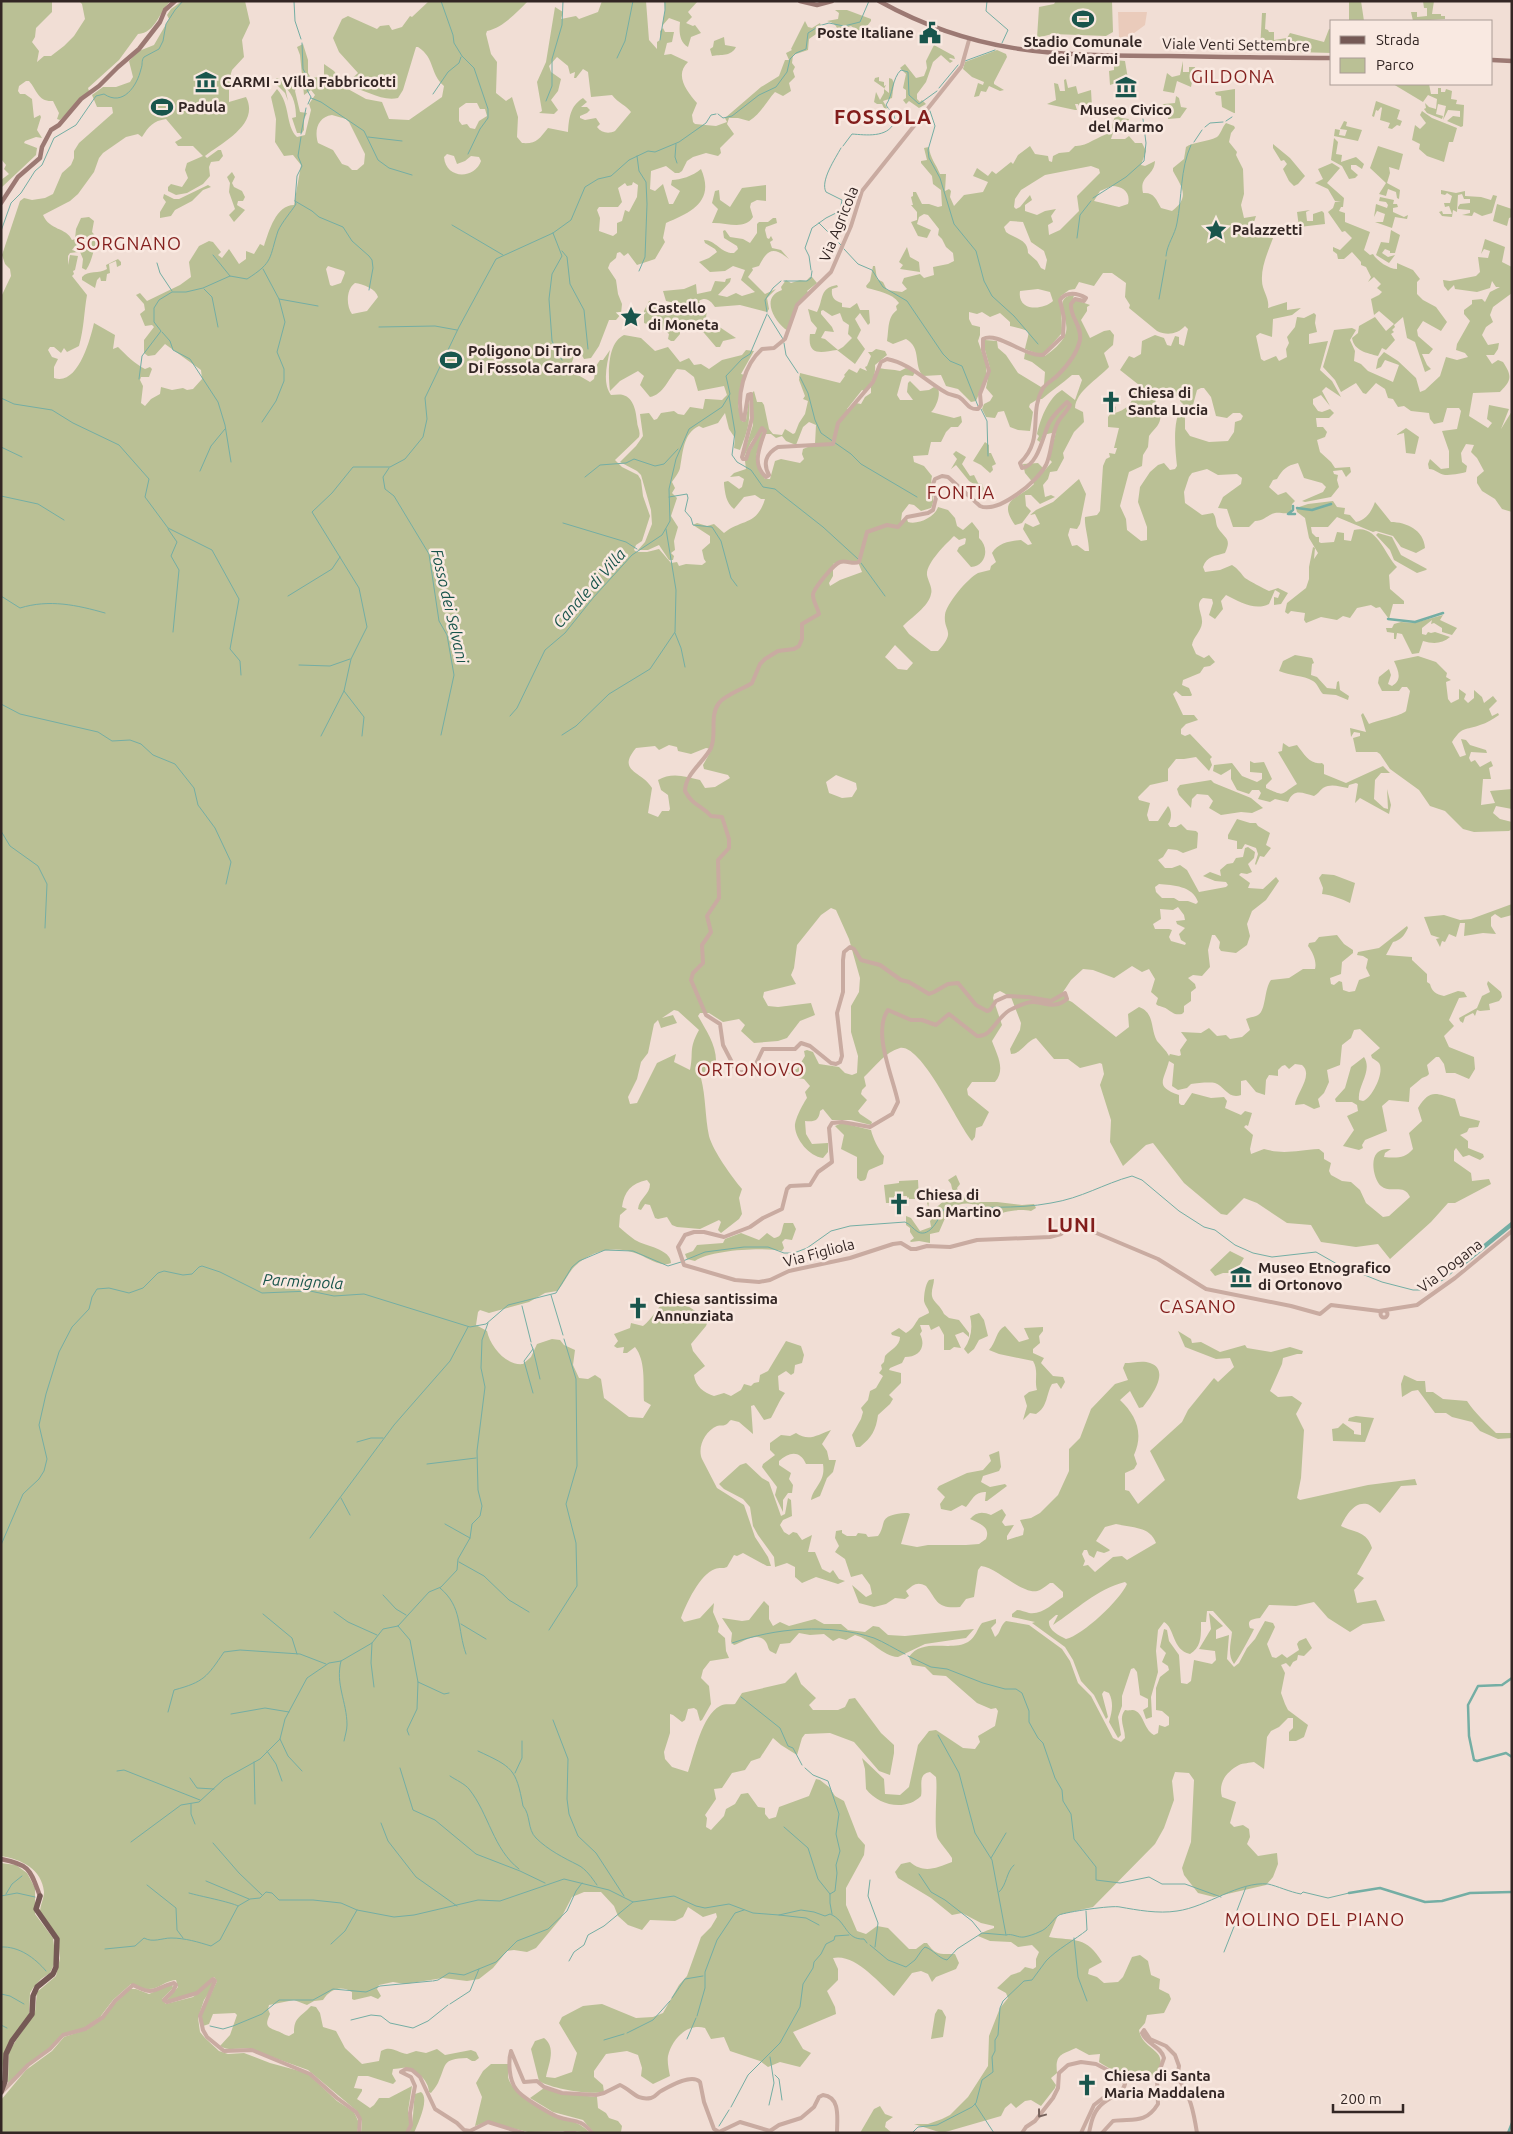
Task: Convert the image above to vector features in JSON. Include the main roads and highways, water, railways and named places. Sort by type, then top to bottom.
[{"type":"main road","points":[[1,203],[18,177],[40,158],[42,147],[51,130],[59,125],[81,99],[99,86],[139,50],[160,22],[165,10],[175,1]]},
{"type":"main road","points":[[800,1],[818,5],[832,1]]},
{"type":"main road","name":"Viale Venti Settembre","points":[[879,1],[936,29],[969,40],[1005,48],[1073,55],[1330,58]]},
{"type":"main road","points":[[1493,60],[1512,61]]},
{"type":"main road","points":[[1,1859],[25,1866],[31,1874],[40,1897],[36,1909],[57,1939],[58,1953],[53,1974],[37,1987],[33,1996],[32,2014],[12,2041],[6,2054],[5,2081],[1,2093]]},
{"type":"waterway","points":[[1,231],[11,203],[21,193],[35,171],[42,165],[54,138],[76,125],[96,96],[104,94],[117,98],[128,93],[133,88],[142,67],[143,58],[159,49],[163,41],[166,24],[183,1]]},
{"type":"waterway","points":[[294,1],[295,21],[301,39]]},
{"type":"waterway","points":[[441,1],[454,43],[462,56],[474,68],[488,109],[488,118],[480,129],[468,154]]},
{"type":"waterway","points":[[546,101],[552,86],[552,59],[562,25],[563,1]]},
{"type":"waterway","points":[[617,58],[625,41],[633,1]]},
{"type":"waterway","points":[[660,40],[665,1]]},
{"type":"waterway","points":[[822,25],[829,23],[844,26],[860,22],[869,1]]},
{"type":"waterway","points":[[987,1],[986,11],[1008,30],[1002,43]]},
{"type":"waterway","points":[[718,114],[723,118],[732,116],[759,95],[776,87],[787,72],[790,59],[796,53],[806,49],[808,33],[821,25]]},
{"type":"waterway","points":[[302,43],[303,69],[308,78],[307,90],[311,97],[308,104]]},
{"type":"waterway","points":[[965,61],[995,50]]},
{"type":"waterway","points":[[433,94],[448,72],[459,63],[461,57]]},
{"type":"waterway","points":[[939,88],[958,65]]},
{"type":"waterway","points":[[888,108],[886,105],[896,77],[901,70],[908,72],[909,95],[919,104],[937,91]]},
{"type":"waterway","points":[[311,98],[321,102],[364,131],[378,160],[389,168],[412,175]]},
{"type":"waterway","points":[[301,134],[306,108]]},
{"type":"waterway","points":[[889,109],[894,115],[895,120]]},
{"type":"waterway","points":[[930,111],[935,126],[928,150],[929,158],[940,178],[954,224],[976,251],[984,281],[992,296],[1014,316],[1038,344]]},
{"type":"waterway","points":[[321,736],[344,691],[351,659],[367,627],[359,588],[312,512],[332,493],[353,467],[390,467],[405,459],[423,437],[427,419],[425,398],[459,327],[496,259],[553,233],[571,220],[585,187],[598,179],[611,176],[629,160],[648,151],[655,152],[679,142],[706,123],[711,115],[716,114]]},
{"type":"waterway","points":[[1226,121],[1232,117]]},
{"type":"waterway","points":[[1093,198],[1126,177],[1144,161],[1146,143],[1143,119]]},
{"type":"waterway","points":[[1205,127],[1210,123],[1223,122]]},
{"type":"waterway","points":[[843,146],[852,134],[870,135],[881,133],[891,128],[894,123]]},
{"type":"waterway","points":[[1194,142],[1202,130]]},
{"type":"waterway","points":[[301,137],[298,156],[302,166],[297,176],[295,201],[319,217],[343,227],[352,241],[369,256],[372,260],[373,268],[369,290]]},
{"type":"waterway","points":[[368,137],[402,141]]},
{"type":"waterway","points":[[676,144],[675,157],[677,163]]},
{"type":"waterway","points":[[1166,256],[1175,232],[1183,174],[1191,145]]},
{"type":"waterway","points":[[811,270],[809,256],[805,248],[812,228],[840,211],[842,200],[826,192],[825,182],[841,148]]},
{"type":"waterway","points":[[637,156],[639,171],[646,182],[647,204],[645,257],[639,271]]},
{"type":"waterway","points":[[139,379],[142,356],[161,331],[154,322],[154,308],[159,300],[172,292],[186,292],[203,288],[230,276],[247,279],[256,273],[269,259],[278,231],[296,204],[295,201]]},
{"type":"waterway","points":[[1077,238],[1080,215],[1091,201]]},
{"type":"waterway","points":[[819,223],[841,245]]},
{"type":"waterway","points":[[452,225],[503,255]]},
{"type":"waterway","points":[[553,233],[562,256],[552,274],[549,299],[552,341],[562,360]]},
{"type":"waterway","points":[[844,249],[858,264],[872,270],[883,287],[907,301],[943,354],[950,361],[962,366],[978,406]]},
{"type":"waterway","points":[[562,251],[567,257],[570,284],[584,310],[588,349]]},
{"type":"waterway","points":[[213,255],[230,276]]},
{"type":"waterway","points":[[1159,299],[1166,260]]},
{"type":"waterway","points":[[157,263],[160,273],[172,291]]},
{"type":"waterway","points":[[262,422],[276,401],[284,381],[284,369],[277,352],[285,322],[279,299],[263,269]]},
{"type":"waterway","points":[[784,281],[807,281],[811,278],[812,271]]},
{"type":"waterway","points":[[767,312],[765,300],[773,288],[781,281]]},
{"type":"waterway","points":[[204,289],[212,297],[218,327]]},
{"type":"waterway","points":[[279,299],[318,306]]},
{"type":"waterway","name":"Canale di Villa","points":[[510,716],[517,708],[545,650],[565,633],[593,598],[632,555],[662,535],[670,521],[669,489],[676,459],[689,429],[722,407],[730,394],[726,376],[742,359],[750,354],[767,314]]},
{"type":"waterway","points":[[768,315],[783,339]]},
{"type":"waterway","points":[[379,327],[435,326],[457,330]]},
{"type":"waterway","points":[[162,332],[170,341],[173,350],[190,359],[218,402],[225,425],[231,462]]},
{"type":"waterway","points":[[784,343],[786,355],[798,373]]},
{"type":"waterway","points":[[800,377],[808,393],[815,420],[821,433],[851,454],[861,464],[917,497]]},
{"type":"waterway","points":[[729,396],[735,432],[732,455],[737,462],[751,470],[763,487],[775,489],[823,527],[858,559]]},
{"type":"waterway","points":[[1,398],[14,404],[52,410],[73,423],[119,445],[149,479],[145,497],[168,528],[212,550],[239,599],[230,649],[240,661],[241,675]]},
{"type":"waterway","points":[[981,409],[987,421],[988,456]]},
{"type":"waterway","points":[[200,471],[211,446],[225,429]]},
{"type":"waterway","points":[[1,447],[22,457]]},
{"type":"waterway","points":[[585,477],[600,465],[626,463],[634,459],[655,466],[664,464],[678,449]]},
{"type":"waterway","name":"Fosso dei Selvani","points":[[389,468],[383,477],[385,489],[394,496],[429,554],[439,621],[447,635],[454,675],[441,735]]},
{"type":"waterway","points":[[669,497],[687,494],[685,511],[691,518],[693,525],[712,527],[721,541],[731,578],[737,586]]},
{"type":"waterway","points":[[1,496],[38,504],[64,520]]},
{"type":"waterway","points":[[1297,508],[1312,510],[1331,504]]},
{"type":"waterway","points":[[1293,506],[1293,510],[1288,514],[1295,514]]},
{"type":"waterway","points":[[563,523],[626,542],[637,549]]},
{"type":"waterway","points":[[168,529],[177,542],[171,556],[179,570],[173,632]]},
{"type":"waterway","points":[[562,735],[576,726],[609,694],[650,669],[675,632],[676,590],[666,529]]},
{"type":"waterway","points":[[288,596],[332,569],[340,557]]},
{"type":"waterway","points":[[861,563],[885,596]]},
{"type":"waterway","points":[[1,596],[20,608],[31,605],[63,604],[105,613]]},
{"type":"waterway","points":[[1388,619],[1415,622],[1443,613]]},
{"type":"waterway","name":"Canale di Villa","points":[[675,633],[681,648],[685,667]]},
{"type":"waterway","points":[[299,665],[330,666],[350,659]]},
{"type":"waterway","points":[[344,691],[364,717],[362,736]]},
{"type":"waterway","name":"Fosso dei Selvani","points":[[1,704],[20,714],[98,732],[112,741],[130,740],[141,744],[153,755],[175,764],[194,788],[198,805],[215,828],[231,862],[226,884]]},
{"type":"waterway","points":[[1,831],[10,846],[38,866],[47,884],[45,928]]},
{"type":"waterway","points":[[683,1261],[705,1252],[744,1247],[768,1247],[784,1253],[794,1253],[807,1248],[831,1231],[850,1226],[905,1222],[922,1233],[934,1226],[943,1210],[1051,1203],[1073,1198],[1132,1176],[1142,1180],[1179,1211],[1204,1227],[1215,1230],[1235,1245],[1253,1253],[1272,1257],[1316,1252],[1337,1264],[1382,1282],[1413,1290],[1421,1290],[1443,1280],[1465,1262]]},
{"type":"waterway","points":[[1465,1262],[1512,1224]]},
{"type":"waterway","name":"Parmignola","points":[[1,1545],[23,1494],[39,1479],[44,1471],[47,1459],[39,1425],[46,1394],[59,1352],[72,1327],[89,1309],[92,1297],[97,1289],[109,1288],[129,1293],[143,1288],[158,1273],[164,1271],[183,1275],[192,1274],[202,1266],[220,1272],[262,1293],[310,1291],[334,1296],[364,1294],[470,1327],[486,1324],[508,1305],[556,1293],[572,1267],[579,1261],[605,1250],[633,1251],[668,1266],[681,1262]]},
{"type":"waterway","points":[[551,1295],[563,1335]]},
{"type":"waterway","points":[[522,1306],[531,1342]]},
{"type":"waterway","points":[[131,1842],[181,1805],[199,1802],[224,1779],[260,1759],[280,1739],[285,1719],[307,1678],[329,1663],[341,1661],[372,1643],[383,1629],[398,1626],[429,1592],[441,1587],[457,1570],[458,1559],[470,1538],[472,1524],[480,1516],[482,1506],[478,1490],[477,1451],[485,1387],[481,1368],[482,1340],[488,1323]]},
{"type":"waterway","points":[[310,1538],[394,1425],[450,1361],[468,1327]]},
{"type":"waterway","points":[[549,1630],[577,1586],[576,1543],[566,1504],[577,1466],[576,1379],[564,1339]]},
{"type":"waterway","points":[[531,1344],[533,1349],[524,1361],[533,1393]]},
{"type":"waterway","points":[[533,1349],[540,1379]]},
{"type":"waterway","points":[[357,1442],[371,1438],[383,1438]]},
{"type":"waterway","points":[[427,1464],[476,1458]]},
{"type":"waterway","points":[[341,1498],[350,1515]]},
{"type":"waterway","points":[[445,1524],[470,1538]]},
{"type":"waterway","points":[[459,1562],[484,1576],[509,1600],[529,1612]]},
{"type":"waterway","points":[[440,1588],[447,1595],[456,1611],[466,1654]]},
{"type":"waterway","points":[[383,1595],[396,1609],[406,1615]]},
{"type":"waterway","points":[[334,1612],[348,1622],[377,1635]]},
{"type":"waterway","points":[[263,1614],[292,1638],[297,1654]]},
{"type":"waterway","points":[[461,1624],[486,1639]]},
{"type":"waterway","points":[[398,1626],[410,1640],[418,1682],[417,1709],[407,1730],[409,1735]]},
{"type":"waterway","points":[[732,1643],[784,1631],[802,1629],[839,1630],[874,1638],[905,1654]]},
{"type":"waterway","points":[[372,1643],[371,1663],[374,1687]]},
{"type":"waterway","points":[[168,1712],[174,1690],[199,1681],[209,1673],[224,1652],[240,1650],[300,1654],[326,1664]]},
{"type":"waterway","points":[[908,1656],[931,1667],[947,1669],[983,1683],[1005,1689],[1016,1689],[1022,1693],[1029,1711],[1029,1722],[1043,1743],[1055,1778],[1062,1790],[1063,1801],[1071,1814],[1074,1839],[1096,1867],[1096,1880],[1120,1883],[1149,1877],[1162,1884],[1185,1884],[1221,1897]]},
{"type":"waterway","points":[[341,1661],[339,1677],[347,1725],[344,1741]]},
{"type":"waterway","points":[[1512,1678],[1502,1685],[1478,1686],[1468,1705],[1469,1736],[1474,1760],[1477,1761],[1506,1753],[1512,1757]]},
{"type":"waterway","points":[[418,1682],[444,1694],[449,1693]]},
{"type":"waterway","points":[[741,1697],[780,1728],[788,1746],[793,1748],[802,1765]]},
{"type":"waterway","points":[[231,1714],[265,1708],[289,1712]]},
{"type":"waterway","points":[[553,1720],[568,1759],[567,1799],[569,1814],[578,1836],[596,1853],[624,1896]]},
{"type":"waterway","points":[[938,1735],[959,1773],[975,1833],[992,1860],[1006,1935]]},
{"type":"waterway","points":[[280,1739],[288,1756],[302,1771]]},
{"type":"waterway","points":[[515,1773],[522,1758],[522,1741]]},
{"type":"waterway","points":[[267,1751],[276,1764],[282,1781]]},
{"type":"waterway","points":[[478,1751],[511,1770],[518,1784],[531,1830],[536,1838],[551,1850],[581,1867],[597,1885]]},
{"type":"waterway","points":[[254,1762],[255,1804]]},
{"type":"waterway","points":[[400,1768],[413,1810],[435,1820],[476,1854],[545,1883]]},
{"type":"waterway","points":[[805,1768],[813,1775],[828,1781],[839,1814],[836,1834],[840,1851],[836,1865],[835,1891],[830,1894]]},
{"type":"waterway","points":[[117,1771],[124,1770],[200,1800]]},
{"type":"waterway","points":[[450,1776],[469,1789],[482,1809],[503,1852],[519,1869]]},
{"type":"waterway","points":[[190,1778],[197,1788],[214,1789]]},
{"type":"waterway","points":[[191,1804],[191,1814],[195,1824]]},
{"type":"waterway","points":[[381,1823],[388,1841],[416,1877],[457,1906]]},
{"type":"waterway","points":[[784,1827],[808,1848],[818,1879],[830,1894],[832,1914]]},
{"type":"waterway","points":[[991,1858],[1006,1833]]},
{"type":"waterway","points":[[213,1843],[239,1873],[262,1895]]},
{"type":"waterway","points":[[999,1892],[1014,1865]]},
{"type":"waterway","points":[[919,1874],[931,1892],[945,1900],[972,1921],[981,1932]]},
{"type":"waterway","points":[[6,1894],[12,1884],[22,1876]]},
{"type":"waterway","points":[[105,1949],[135,1946],[144,1938],[154,1940],[181,1939],[211,1946],[220,1940],[238,1906],[250,1899],[260,1898],[266,1892],[272,1893],[279,1900],[313,1900],[341,1903],[357,1910],[394,1917],[414,1915],[478,1900],[500,1901],[564,1879],[609,1890],[633,1902],[674,1896],[705,1908],[729,1904],[753,1913],[779,1915],[801,1910],[825,1916],[830,1914],[836,1917],[849,1933],[864,1939],[867,1943]]},
{"type":"waterway","points":[[870,1880],[868,1896],[878,1923],[875,1947]]},
{"type":"waterway","points":[[206,1881],[249,1899]]},
{"type":"waterway","points":[[433,1981],[449,1973],[464,1975],[496,1962],[517,1941],[548,1929],[567,1911],[576,1891],[582,1883]]},
{"type":"waterway","points":[[870,1945],[888,1960],[906,1967],[915,1960],[925,1947],[947,1960],[957,1949],[982,1933],[1026,1937],[1042,1931],[1059,1915],[1079,1911],[1115,1907],[1155,1912],[1177,1911],[1200,1905],[1234,1890],[1257,1884],[1268,1884],[1301,1894],[1303,1892],[1328,1898],[1349,1893]]},
{"type":"waterway","points":[[147,1885],[176,1908],[177,1930],[183,1938]]},
{"type":"waterway","points":[[1224,1952],[1237,1919],[1236,1913],[1246,1887]]},
{"type":"waterway","points":[[1349,1893],[1380,1888],[1425,1902],[1442,1901],[1470,1893],[1512,1892]]},
{"type":"waterway","points":[[1,1896],[17,1893],[35,1897]]},
{"type":"waterway","points":[[189,1893],[238,1906]]},
{"type":"waterway","points":[[569,1961],[574,1952],[584,1945],[588,1935],[604,1926],[633,1902]]},
{"type":"waterway","points":[[331,1944],[345,1931],[357,1910]]},
{"type":"waterway","points":[[697,2016],[705,1988],[705,1972],[717,1940],[735,1913],[744,1910]]},
{"type":"waterway","points":[[912,2133],[918,2127],[937,2125],[972,2107],[976,2103],[982,2080],[993,2072],[992,2057],[995,2051],[1000,2008],[1003,2001],[1024,1981],[1032,1980],[1050,1957],[1087,1930],[1086,1911]]},
{"type":"waterway","points":[[779,1915],[806,1918],[819,1925]]},
{"type":"waterway","points":[[731,2107],[748,2075],[780,2043],[800,2007],[803,1984],[826,1944],[834,1940],[835,1936],[849,1935]]},
{"type":"waterway","points":[[1074,1938],[1078,1977],[1087,2001]]},
{"type":"waterway","points":[[1,1947],[14,1948],[26,1954],[46,1971]]},
{"type":"waterway","points":[[450,2004],[470,1991],[479,1969]]},
{"type":"waterway","points":[[672,1998],[685,1979],[703,1976]]},
{"type":"waterway","points":[[210,2026],[223,2029],[233,2026],[262,2014],[279,2000],[313,2000],[333,1989],[366,1992],[380,1986],[432,1981]]},
{"type":"waterway","points":[[1,1994],[10,1996],[24,2004]]},
{"type":"waterway","points":[[627,2033],[653,2020],[670,2001]]},
{"type":"waterway","points":[[351,2020],[371,2015],[381,2016],[390,2023],[413,2028],[428,2021],[448,2005]]},
{"type":"waterway","points":[[687,2039],[696,2018]]},
{"type":"waterway","points":[[1,2025],[7,2028]]},
{"type":"waterway","points":[[604,2040],[624,2034]]},
{"type":"waterway","points":[[769,2105],[774,2083],[770,2057]]},
{"type":"waterway","points":[[775,2075],[779,2079],[782,2100]]},
{"type":"waterway","points":[[975,2104],[994,2133]]},
{"type":"waterway","points":[[719,2126],[729,2110]]},
{"type":"waterway","points":[[1508,2133],[1512,2123]]},
{"type":"place","name":"Stadio Comunale dei Marmi","points":[[1083,19]]},
{"type":"place","name":"Poste Italiane","points":[[930,33]]},
{"type":"place","name":"CARMI - Villa Fabbricotti","points":[[206,82]]},
{"type":"place","name":"Museo Civico del Marmo","points":[[1126,87]]},
{"type":"place","name":"Padula","points":[[162,107]]},
{"type":"place","name":"Palazzetti","points":[[1216,230]]},
{"type":"place","name":"Castello di Moneta","points":[[631,317]]},
{"type":"place","name":"Poligono Di Tiro Di Fossola Carrara","points":[[451,360]]},
{"type":"place","name":"Chiesa di Santa Lucia","points":[[1111,402]]},
{"type":"place","name":"Chiesa di San Martino","points":[[899,1204]]},
{"type":"place","name":"Museo Etnografico di Ortonovo","points":[[1241,1277]]},
{"type":"place","name":"Chiesa santissima Annunziata","points":[[638,1308]]},
{"type":"place","name":"Chiesa di Santa Maria Maddalena","points":[[1087,2085]]},
{"type":"district","name":"GILDONA","points":[[1233,77]]},
{"type":"district","name":"FOSSOLA","points":[[883,117]]},
{"type":"district","name":"SORGNANO","points":[[129,244]]},
{"type":"district","name":"FONTIA","points":[[961,493]]},
{"type":"district","name":"ORTONOVO","points":[[751,1070]]},
{"type":"district","name":"LUNI","points":[[1072,1225]]},
{"type":"district","name":"CASANO","points":[[1198,1307]]},
{"type":"district","name":"MOLINO DEL PIANO","points":[[1315,1920]]}]
